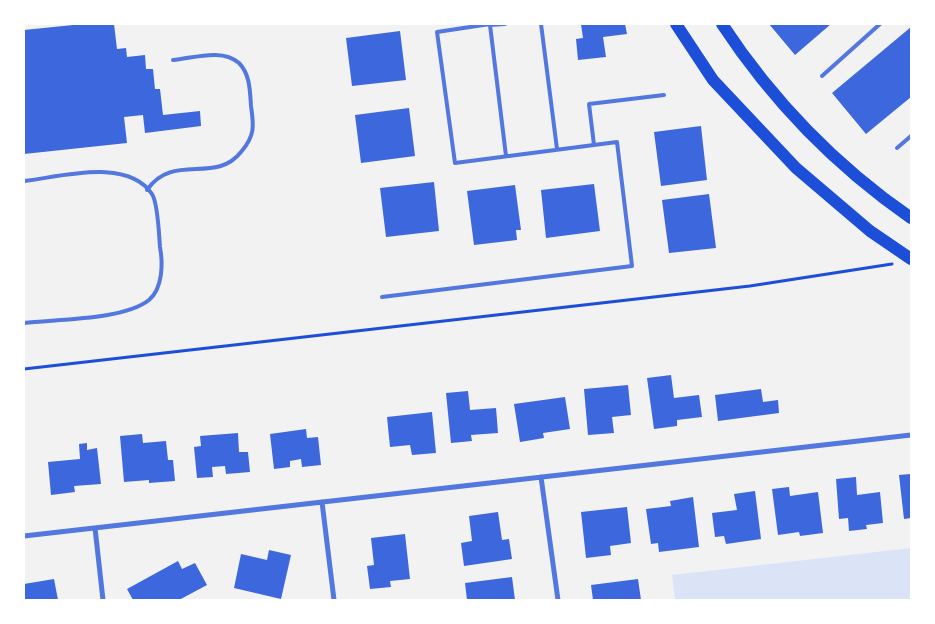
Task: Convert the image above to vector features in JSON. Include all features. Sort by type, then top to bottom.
[{"type":"main road","points":[[676,24],[714,80],[796,168],[863,225],[911,259]]},
{"type":"main road","points":[[722,24],[758,74],[788,110],[822,145],[855,176],[911,218]]},
{"type":"street","points":[[24,536],[911,435]]},
{"type":"street","points":[[541,477],[558,600]]},
{"type":"street","points":[[322,502],[334,600]]},
{"type":"street","points":[[95,528],[103,600]]},
{"type":"lane","points":[[382,297],[632,266],[617,142],[455,163],[437,32],[505,24]]},
{"type":"lane","points":[[541,24],[557,149]]},
{"type":"lane","points":[[822,76],[880,24]]},
{"type":"lane","points":[[490,25],[506,156]]},
{"type":"lane","points":[[147,190],[152,183],[170,172],[222,167],[233,163],[246,147],[254,130],[249,80],[244,68],[234,58],[224,54],[173,60]]},
{"type":"lane","points":[[594,145],[589,104],[664,95]]},
{"type":"lane","points":[[897,148],[911,136]]},
{"type":"lane","points":[[24,181],[108,171],[125,174],[140,182],[153,195],[162,257],[160,281],[150,299],[128,312],[24,323]]},
{"type":"path","points":[[24,369],[750,286],[893,263]]},
{"type":"shaded area","points":[[911,548],[911,600],[675,600],[672,575]]},
{"type":"building","points":[[83,24],[114,24],[117,49],[126,48],[127,57],[145,55],[146,69],[153,69],[155,89],[160,89],[163,115],[200,111],[201,126],[145,133],[143,115],[124,117],[127,143],[24,154],[24,30]]},
{"type":"building","points":[[581,24],[625,24],[627,34],[603,37],[606,57],[578,60],[576,39],[583,38]]},
{"type":"building","points":[[769,24],[831,24],[795,55]]},
{"type":"building","points":[[911,27],[911,97],[866,134],[832,93]]},
{"type":"building","points":[[400,31],[406,80],[352,86],[346,38]]},
{"type":"building","points":[[409,108],[415,156],[361,163],[355,115]]},
{"type":"building","points":[[701,126],[707,180],[661,186],[654,132]]},
{"type":"building","points":[[434,182],[439,231],[386,237],[380,188]]},
{"type":"building","points":[[594,184],[600,231],[546,238],[541,190]]},
{"type":"building","points":[[515,185],[521,230],[516,230],[517,240],[474,245],[467,191]]},
{"type":"building","points":[[709,194],[716,248],[669,253],[662,200]]},
{"type":"building","points":[[671,375],[674,398],[699,395],[702,417],[677,420],[677,426],[654,429],[647,378]]},
{"type":"building","points":[[628,385],[631,415],[612,417],[614,433],[588,435],[584,389]]},
{"type":"building","points":[[761,389],[763,402],[778,400],[779,413],[718,421],[715,395]]},
{"type":"building","points":[[468,391],[470,410],[496,408],[498,433],[471,435],[472,441],[451,443],[446,393]]},
{"type":"building","points":[[565,397],[570,429],[543,433],[544,438],[520,442],[514,404]]},
{"type":"building","points":[[432,412],[436,453],[412,455],[410,445],[390,447],[387,417]]},
{"type":"building","points":[[306,429],[307,438],[318,437],[321,465],[302,467],[301,459],[290,461],[290,467],[274,469],[270,434]]},
{"type":"building","points":[[238,433],[239,452],[248,452],[250,472],[226,474],[225,466],[212,467],[213,477],[197,478],[194,447],[201,446],[200,436]]},
{"type":"building","points":[[142,434],[143,443],[166,441],[168,460],[173,460],[175,481],[149,483],[149,480],[124,482],[120,436]]},
{"type":"building","points":[[87,443],[87,450],[97,448],[101,484],[74,486],[75,492],[51,495],[48,462],[80,459],[79,444]]},
{"type":"building","points":[[911,474],[911,518],[904,519],[899,475]]},
{"type":"building","points":[[856,477],[857,495],[880,492],[883,523],[866,525],[867,529],[849,531],[848,518],[839,519],[836,479]]},
{"type":"building","points":[[789,487],[790,496],[818,492],[823,533],[800,536],[799,532],[778,535],[772,489]]},
{"type":"building","points":[[755,491],[761,539],[726,544],[724,536],[715,537],[712,513],[737,510],[734,494]]},
{"type":"building","points":[[693,497],[699,547],[659,552],[658,543],[651,544],[646,509],[671,506],[670,501]]},
{"type":"building","points":[[627,507],[631,543],[610,546],[611,555],[586,558],[581,512]]},
{"type":"building","points":[[498,512],[502,540],[509,539],[512,559],[464,566],[461,543],[472,541],[469,516]]},
{"type":"building","points":[[405,534],[410,579],[390,581],[391,587],[370,589],[367,566],[374,565],[371,538]]},
{"type":"building","points":[[269,550],[291,555],[281,599],[234,588],[241,554],[267,560]]},
{"type":"building","points":[[178,561],[182,569],[195,563],[207,585],[179,600],[133,600],[127,589]]},
{"type":"building","points":[[512,577],[515,600],[467,600],[465,583]]},
{"type":"building","points":[[54,579],[58,600],[24,600],[24,584]]},
{"type":"building","points":[[638,579],[641,600],[593,600],[591,585]]}]
